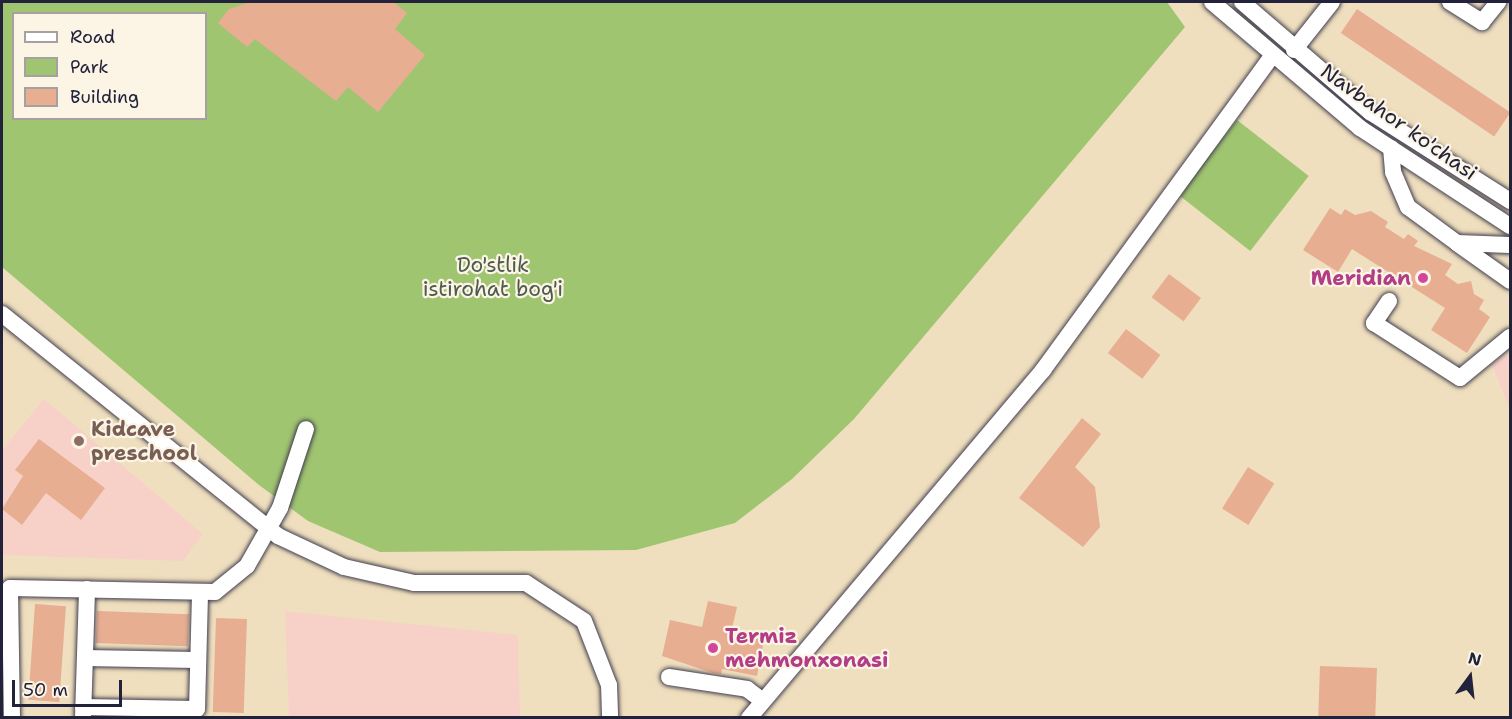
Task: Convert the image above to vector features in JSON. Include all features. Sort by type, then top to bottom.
[{"type":"street","name":"Navbahor ko'chasi","points":[[1212,2],[1271,57],[1390,148],[1510,226]]},
{"type":"street","name":"Navbahor ko'chasi","points":[[1242,2],[1314,68],[1370,112],[1510,201]]},
{"type":"street","points":[[1294,50],[1332,2]]},
{"type":"street","points":[[1450,2],[1482,22],[1498,2]]},
{"type":"street","points":[[749,717],[1043,370],[1271,57]]},
{"type":"street","points":[[1303,82],[1314,68]]},
{"type":"street","points":[[1390,148],[1393,172],[1408,207],[1510,281]]},
{"type":"street","points":[[1457,243],[1510,245]]},
{"type":"street","points":[[1389,300],[1374,323],[1460,378],[1510,337]]},
{"type":"street","points":[[2,314],[266,527],[344,567],[414,583],[526,583],[584,621],[609,685],[610,717]]},
{"type":"street","points":[[12,717],[6,588],[215,592],[247,566],[292,482],[306,429]]},
{"type":"street","points":[[87,590],[83,712],[197,709],[196,660],[200,592]]},
{"type":"street","points":[[85,658],[196,660]]},
{"type":"street","points":[[669,677],[747,689],[763,701]]},
{"type":"shaded area","points":[[1510,353],[1510,411],[1492,364]]},
{"type":"shaded area","points":[[44,399],[203,534],[183,561],[2,555],[2,450]]},
{"type":"shaded area","points":[[285,611],[518,635],[520,717],[289,717]]},
{"type":"green space","name":"Do'stlik istirohat bog'i","points":[[2,2],[1167,2],[1185,27],[854,419],[792,479],[735,523],[636,550],[380,552],[308,521],[259,485],[2,267]]},
{"type":"green space","points":[[1237,120],[1309,176],[1250,251],[1179,195]]},
{"type":"building","points":[[251,2],[393,2],[407,13],[395,29],[425,55],[378,112],[348,87],[336,101],[255,39],[247,47],[218,23],[229,9]]},
{"type":"building","points":[[1357,9],[1510,112],[1494,136],[1341,33]]},
{"type":"building","name":"Meridian","points":[[1330,208],[1341,215],[1345,209],[1355,215],[1371,211],[1388,222],[1385,227],[1404,239],[1408,234],[1418,241],[1414,246],[1452,264],[1445,275],[1458,284],[1471,281],[1474,294],[1484,300],[1479,309],[1490,317],[1467,353],[1431,330],[1445,308],[1352,249],[1338,272],[1303,250]]},
{"type":"building","points":[[1169,274],[1201,298],[1183,321],[1152,297]]},
{"type":"building","points":[[1126,329],[1160,355],[1142,379],[1108,353]]},
{"type":"building","points":[[1082,418],[1101,434],[1075,467],[1095,487],[1100,527],[1083,547],[1019,498]]},
{"type":"building","points":[[39,439],[105,488],[81,520],[46,493],[22,525],[2,509],[23,476],[15,470]]},
{"type":"building","points":[[1248,467],[1274,483],[1248,525],[1222,509]]},
{"type":"building","points":[[708,601],[737,607],[731,633],[764,640],[757,676],[722,669],[721,674],[713,673],[662,656],[670,620],[702,627]]},
{"type":"building","points":[[35,604],[66,606],[59,702],[28,700]]},
{"type":"building","points":[[97,611],[189,614],[188,646],[96,643]]},
{"type":"building","points":[[216,618],[247,619],[244,713],[213,712]]},
{"type":"building","points":[[1320,666],[1377,668],[1375,718],[1318,717]]},
{"type":"place","name":"Meridian","points":[[1423,278]]},
{"type":"place","name":"Kidcave preschool","points":[[79,441]]},
{"type":"place","name":"Termiz mehmonxonasi","points":[[713,648]]}]
